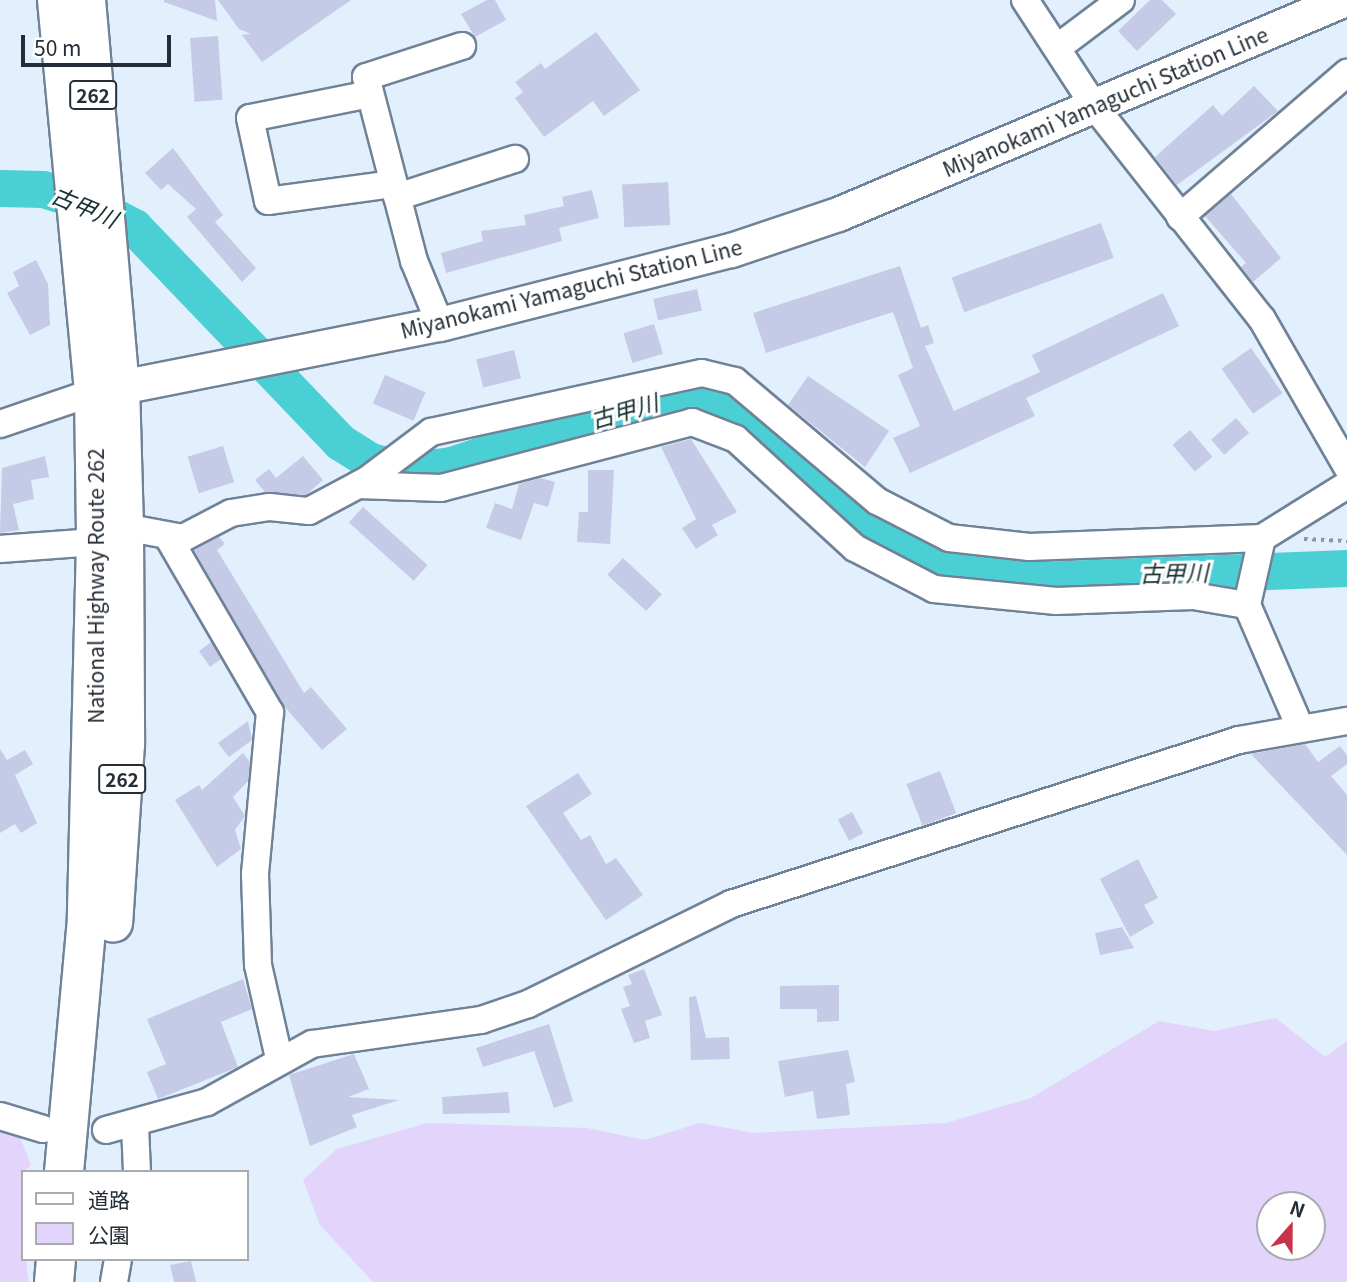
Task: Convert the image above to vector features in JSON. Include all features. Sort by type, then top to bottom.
[{"type":"highway","name":"National Highway Route 262","points":[[57,0],[87,184],[107,389],[110,534],[125,744],[90,1170]]},
{"type":"highway","name":"National Highway Route 262","points":[[86,0],[87,184]]},
{"type":"highway","name":"National Highway Route 262","points":[[64,1170],[89,878],[110,534]]},
{"type":"highway","points":[[54,1282],[56,1261]]},
{"type":"highway","points":[[80,1282],[82,1261]]},
{"type":"main road","name":"Miyanokami Yamaguchi Station Line","points":[[107,389],[238,359],[440,324],[730,250],[838,214],[1342,2]]},
{"type":"street","points":[[1025,0],[1095,107],[1262,319],[1347,467]]},
{"type":"street","points":[[1057,48],[1121,0]]},
{"type":"street","points":[[440,324],[396,190],[366,77],[462,46]]},
{"type":"street","points":[[1180,216],[1347,73]]},
{"type":"street","points":[[370,94],[250,118],[268,201],[396,190],[515,159]]},
{"type":"street","points":[[0,549],[110,534],[183,538],[231,513],[270,507],[309,511],[363,482],[431,432],[702,373],[735,381],[877,501],[949,538],[1029,547],[1268,539],[1347,485]]},
{"type":"street","points":[[0,424],[107,389]]},
{"type":"street","points":[[363,482],[441,488],[692,422],[736,439],[855,548],[934,589],[1056,601],[1193,596],[1249,597]]},
{"type":"street","points":[[168,537],[270,712],[255,874],[258,965],[279,1058]]},
{"type":"street","points":[[1268,539],[1249,597],[1299,725]]},
{"type":"street","points":[[106,1130],[135,1126],[207,1101],[279,1058],[353,1036],[481,1020],[731,904],[1299,725],[1347,721]]},
{"type":"street","points":[[0,1116],[43,1129]]},
{"type":"street","points":[[135,1126],[137,1170]]},
{"type":"street","points":[[114,1282],[118,1261]]},
{"type":"path","points":[[1268,539],[1347,541]]},
{"type":"green space","points":[[1276,1018],[1325,1057],[1347,1041],[1347,1282],[373,1282],[320,1225],[303,1180],[337,1149],[427,1123],[587,1128],[645,1140],[700,1123],[754,1133],[946,1123],[1031,1098],[1159,1021],[1214,1031]]},
{"type":"green space","points":[[0,1129],[20,1137],[31,1165],[21,1170],[21,1261],[26,1261],[29,1282],[0,1282]]},
{"type":"building","points":[[164,0],[215,0],[217,21],[164,2]]},
{"type":"building","points":[[218,0],[351,0],[262,62],[242,35],[251,34],[239,29]]},
{"type":"building","points":[[487,0],[495,0],[506,20],[475,37],[461,14]]},
{"type":"building","points":[[1150,0],[1162,0],[1176,14],[1137,51],[1118,31]]},
{"type":"building","points":[[596,32],[640,90],[604,116],[593,101],[544,137],[515,98],[523,92],[515,82],[541,63],[545,69]]},
{"type":"building","points":[[218,36],[222,100],[195,102],[190,38]]},
{"type":"building","points":[[1254,86],[1278,111],[1177,185],[1155,157],[1213,105],[1222,116]]},
{"type":"building","points":[[173,148],[223,215],[215,222],[256,268],[242,282],[187,217],[196,209],[168,184],[161,190],[145,173]]},
{"type":"building","points":[[668,182],[670,225],[624,227],[622,184]]},
{"type":"building","points":[[592,190],[599,218],[559,228],[562,241],[446,273],[441,253],[483,241],[481,231],[526,225],[524,215],[564,206],[562,197]]},
{"type":"building","points":[[1231,194],[1281,258],[1253,282],[1241,267],[1246,263],[1205,216]]},
{"type":"building","points":[[1101,223],[1114,258],[964,312],[952,277]]},
{"type":"building","points":[[36,260],[48,284],[50,325],[30,335],[7,293],[19,286],[13,272]]},
{"type":"building","points":[[900,266],[921,328],[928,325],[934,343],[925,346],[954,411],[1040,372],[1032,355],[1163,293],[1179,326],[1026,398],[1035,416],[910,473],[893,438],[920,426],[898,375],[913,368],[893,312],[766,353],[753,313]]},
{"type":"building","points":[[697,289],[702,310],[658,321],[653,299]]},
{"type":"building","points":[[654,324],[663,354],[632,363],[623,333]]},
{"type":"building","points":[[1251,348],[1283,393],[1253,414],[1222,369]]},
{"type":"building","points":[[514,350],[521,378],[483,388],[476,359]]},
{"type":"building","points":[[385,375],[426,392],[413,421],[373,404]]},
{"type":"building","points":[[808,376],[889,431],[865,467],[788,405]]},
{"type":"building","points":[[1236,418],[1249,433],[1224,455],[1211,440]]},
{"type":"building","points":[[1190,430],[1212,457],[1195,472],[1172,445]]},
{"type":"building","points":[[691,439],[737,512],[712,525],[718,535],[696,549],[682,528],[696,519],[661,447]]},
{"type":"building","points":[[223,446],[234,482],[199,493],[188,457]]},
{"type":"building","points":[[45,456],[49,477],[31,480],[34,499],[13,504],[19,530],[0,533],[2,468]]},
{"type":"building","points":[[303,456],[323,480],[306,495],[265,492],[255,480],[269,469],[276,478]]},
{"type":"building","points":[[588,470],[614,470],[610,544],[577,542],[579,512],[588,512]]},
{"type":"building","points":[[540,478],[555,482],[548,507],[534,503],[521,540],[486,528],[495,503],[512,509],[519,484]]},
{"type":"building","points":[[363,507],[428,565],[414,581],[349,523]]},
{"type":"building","points":[[219,537],[225,544],[217,550],[304,693],[311,687],[347,729],[322,750],[284,706],[194,550]]},
{"type":"building","points":[[623,558],[662,594],[646,611],[607,575]]},
{"type":"building","points":[[211,642],[221,659],[210,667],[199,651]]},
{"type":"building","points":[[248,721],[252,740],[229,757],[218,743]]},
{"type":"building","points":[[1305,744],[1318,762],[1340,746],[1347,755],[1347,764],[1331,776],[1347,795],[1347,855],[1251,754]]},
{"type":"building","points":[[0,749],[7,760],[25,750],[33,764],[15,775],[37,823],[21,833],[15,824],[0,833]]},
{"type":"building","points":[[243,753],[250,762],[248,781],[233,797],[245,816],[235,830],[241,849],[217,867],[175,800],[199,785],[202,790]]},
{"type":"building","points":[[940,771],[956,813],[923,826],[906,784]]},
{"type":"building","points":[[578,773],[592,794],[563,813],[581,840],[590,835],[606,864],[616,858],[643,895],[606,920],[526,806]]},
{"type":"building","points":[[852,812],[863,833],[849,841],[838,820]]},
{"type":"building","points":[[1138,859],[1158,898],[1144,905],[1154,923],[1130,937],[1100,879]]},
{"type":"building","points":[[1122,927],[1134,948],[1100,955],[1095,933]]},
{"type":"building","points":[[644,969],[662,1015],[645,1021],[650,1038],[634,1043],[621,1009],[630,1006],[623,987],[632,984],[628,975]]},
{"type":"building","points":[[243,979],[252,1009],[221,1022],[238,1067],[158,1099],[147,1072],[166,1064],[147,1019]]},
{"type":"building","points":[[839,985],[839,1021],[817,1022],[817,1009],[780,1009],[780,986]]},
{"type":"building","points":[[696,996],[706,1038],[729,1037],[730,1059],[691,1060],[689,997]]},
{"type":"building","points":[[549,1024],[573,1101],[554,1108],[534,1051],[483,1067],[476,1048]]},
{"type":"building","points":[[848,1050],[855,1082],[846,1084],[850,1115],[817,1119],[813,1091],[785,1097],[778,1061]]},
{"type":"building","points":[[354,1054],[369,1089],[348,1097],[399,1100],[352,1115],[357,1127],[310,1146],[289,1075]]},
{"type":"building","points":[[508,1092],[510,1113],[443,1114],[442,1097]]},
{"type":"building","points":[[191,1261],[196,1282],[174,1282],[170,1265]]},
{"type":"waterway","name":"古甲川","points":[[0,188],[43,189],[89,203],[134,227],[340,442],[371,461],[405,471],[451,465],[656,397],[701,399],[737,416],[886,543],[953,570],[1035,580],[1347,568]]}]
